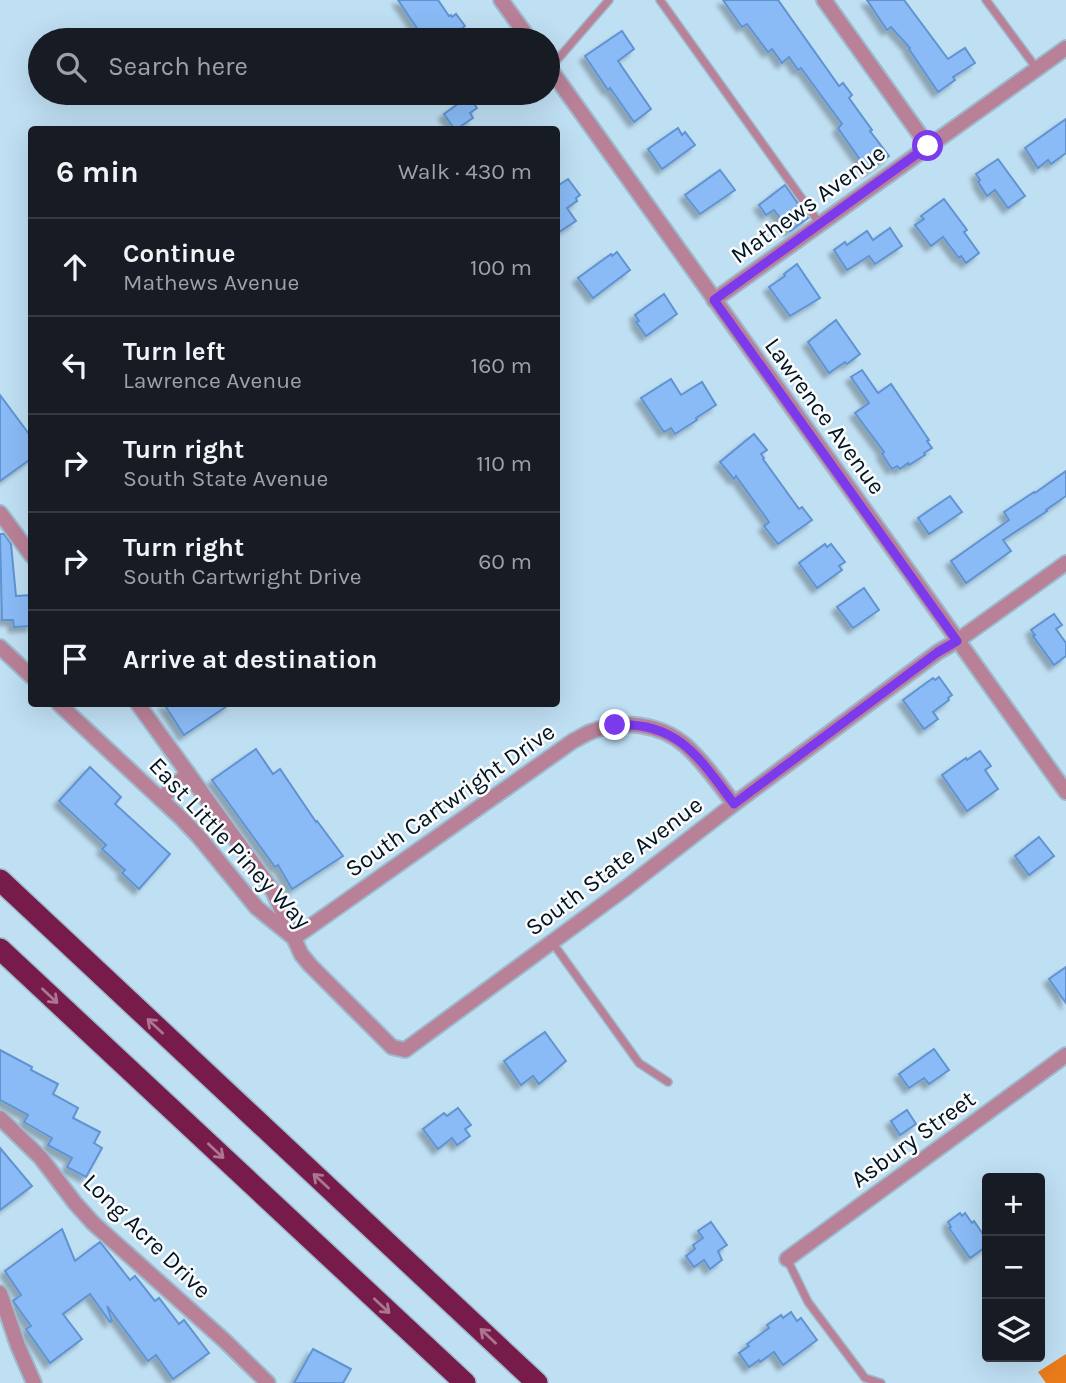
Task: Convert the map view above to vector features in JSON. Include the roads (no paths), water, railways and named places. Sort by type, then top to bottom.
[{"type":"highway","points":[[0,880],[537,1383]]},
{"type":"highway","points":[[0,949],[465,1383]]},
{"type":"street","points":[[501,0],[521,28]]},
{"type":"street","points":[[824,0],[928,146]]},
{"type":"street","name":"Mathews Avenue","points":[[714,300],[1066,48]]},
{"type":"street","name":"Lawrence Avenue","points":[[560,83],[1066,792]]},
{"type":"street","points":[[0,513],[28,551]]},
{"type":"street","name":"South State Avenue","points":[[392,1047],[405,1050],[415,1044],[938,652],[1066,563]]},
{"type":"street","points":[[0,648],[28,673]]},
{"type":"street","name":"East Little Piney Way","points":[[63,707],[199,837],[257,908],[294,937],[301,954],[310,965],[392,1047]]},
{"type":"street","points":[[140,707],[274,891],[294,937]]},
{"type":"street","name":"South Cartwright Drive","points":[[294,937],[573,741],[593,731],[629,724],[653,727],[674,737],[704,765],[734,804]]},
{"type":"street","points":[[161,799],[188,773]]},
{"type":"street","name":"Asbury Street","points":[[787,1259],[1066,1055]]},
{"type":"street","name":"Long Acre Drive","points":[[0,1118],[41,1158],[93,1223],[268,1383]]},
{"type":"street","points":[[0,1293],[34,1383]]},
{"type":"lane","points":[[560,55],[609,0]]},
{"type":"lane","points":[[660,0],[820,224]]},
{"type":"lane","points":[[986,0],[1037,68]]},
{"type":"lane","points":[[552,942],[639,1063],[668,1082]]},
{"type":"lane","points":[[787,1259],[808,1301],[865,1378],[881,1383]]}]
